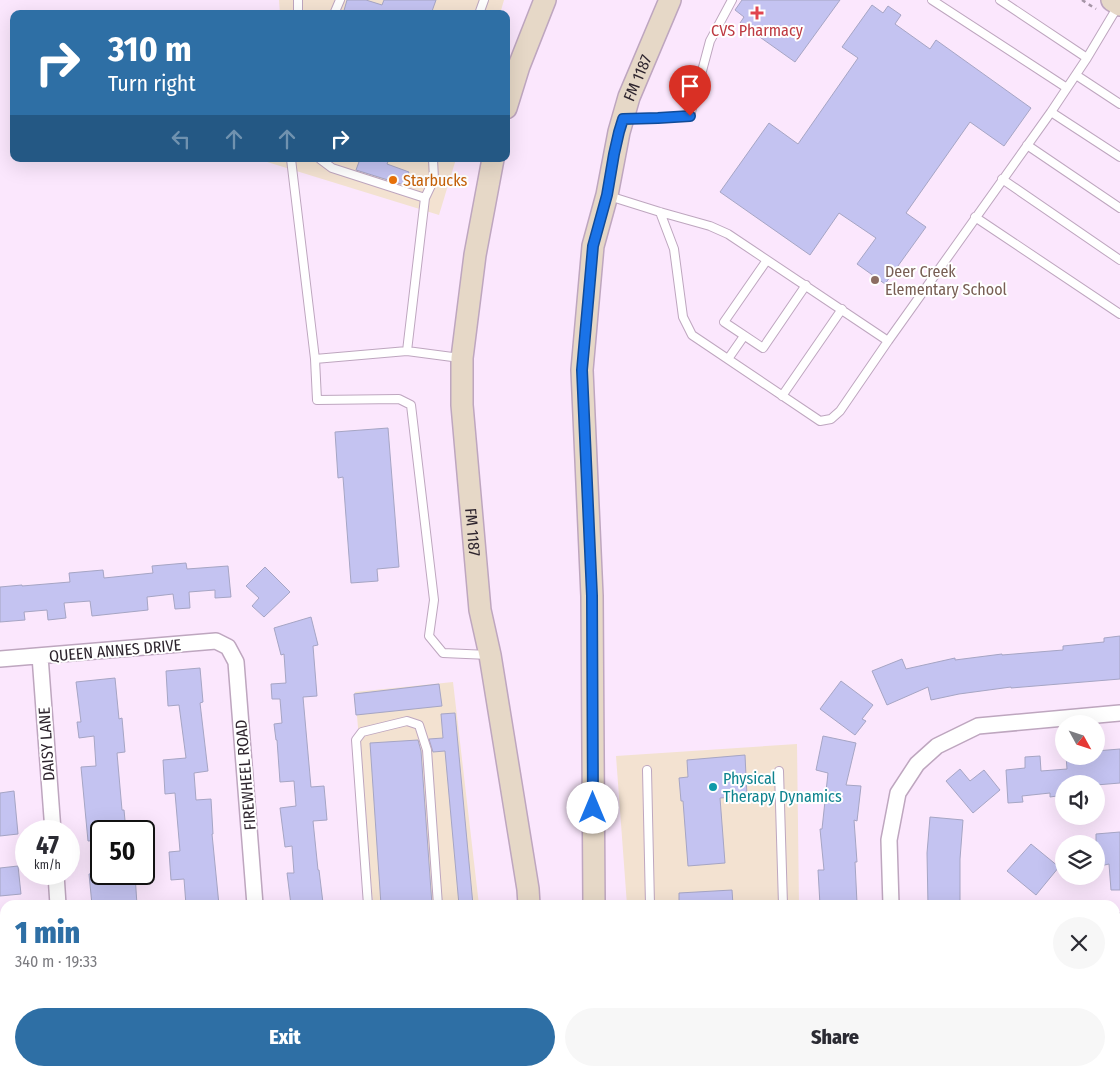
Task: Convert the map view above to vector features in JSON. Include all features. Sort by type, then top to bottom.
[{"type":"main road","points":[[510,91],[516,65],[544,0]]},
{"type":"main road","points":[[621,125],[615,107],[654,0]]},
{"type":"main road","name":"FM 1187","points":[[594,900],[592,596],[582,370],[593,246],[607,195],[621,125],[629,97],[670,0]]},
{"type":"main road","points":[[1105,5],[1120,5]]},
{"type":"main road","name":"FM 1187","points":[[492,162],[475,255],[462,358],[462,405],[480,610],[490,655],[529,900]]},
{"type":"street","name":"QUEEN ANNES DRIVE","points":[[0,660],[216,641],[228,647]]},
{"type":"street","name":"FIREWHEEL ROAD","points":[[228,647],[236,662],[255,900]]},
{"type":"street","name":"DAISY LANE","points":[[40,656],[52,820]]},
{"type":"street","points":[[891,900],[889,840],[898,793],[917,764],[937,746],[978,726],[1120,713]]},
{"type":"street","points":[[57,885],[58,900]]},
{"type":"lane","points":[[621,125],[658,118],[690,116],[710,41],[732,0]]},
{"type":"lane","points":[[932,0],[1067,88]]},
{"type":"lane","points":[[1000,0],[1087,58]]},
{"type":"lane","points":[[660,212],[674,250],[682,317],[692,336],[820,421],[831,419],[840,411],[975,217],[1051,112],[1120,5]]},
{"type":"lane","points":[[1076,75],[1120,104]]},
{"type":"lane","points":[[1051,112],[1120,157]]},
{"type":"lane","points":[[1026,145],[1120,208]]},
{"type":"lane","points":[[291,162],[315,359],[317,400],[399,399],[411,405],[434,600],[429,636],[443,653],[490,655]]},
{"type":"lane","points":[[324,162],[332,168],[425,198]]},
{"type":"lane","points":[[407,351],[425,198],[434,178],[433,162]]},
{"type":"lane","points":[[1002,179],[1120,260]]},
{"type":"lane","points":[[607,195],[710,226],[728,234],[888,341]]},
{"type":"lane","points":[[975,217],[1120,314]]},
{"type":"lane","points":[[768,260],[724,322],[744,336],[763,348],[806,286]]},
{"type":"lane","points":[[782,396],[842,309]]},
{"type":"lane","points":[[728,359],[744,336]]},
{"type":"lane","points":[[315,359],[407,351],[462,358]]},
{"type":"lane","points":[[368,900],[356,740],[362,732],[407,721],[419,725],[427,750],[438,900]]},
{"type":"lane","points":[[647,770],[650,900]]},
{"type":"lane","points":[[779,771],[783,900]]},
{"type":"path","points":[[1082,0],[1105,5]]},
{"type":"shaded area","points":[[279,0],[504,0],[501,10],[280,10]]},
{"type":"shaded area","points":[[267,162],[455,162],[439,215]]},
{"type":"shaded area","points":[[453,682],[478,900],[373,900],[355,692]]},
{"type":"shaded area","points":[[797,744],[799,900],[627,900],[616,756]]},
{"type":"building","points":[[347,0],[366,0],[382,5],[384,0],[436,0],[432,10],[344,10]]},
{"type":"building","name":"CVS Pharmacy","points":[[742,0],[840,0],[795,62],[740,23],[744,17],[735,10]]},
{"type":"building","points":[[872,5],[883,13],[888,6],[901,15],[895,24],[930,49],[936,40],[1031,108],[1004,146],[970,122],[906,213],[926,227],[885,284],[857,264],[876,238],[839,213],[810,255],[720,192],[769,123],[798,144],[858,58],[842,47]]},
{"type":"building","name":"Starbucks","points":[[359,162],[388,162],[387,164],[409,172],[404,185],[356,170]]},
{"type":"building","points":[[388,428],[399,567],[377,569],[378,581],[351,583],[343,477],[338,478],[335,432]]},
{"type":"building","points":[[186,563],[187,569],[228,566],[231,597],[215,598],[215,590],[189,592],[190,608],[175,609],[173,594],[147,597],[148,610],[92,616],[90,601],[64,603],[66,618],[48,620],[47,610],[24,612],[25,620],[0,622],[0,587],[70,582],[69,573],[103,570],[104,578],[153,573],[152,566]]},
{"type":"building","points":[[265,567],[290,592],[264,617],[252,606],[259,598],[246,586]]},
{"type":"building","points":[[311,617],[318,645],[313,646],[317,696],[303,697],[311,787],[324,786],[327,820],[313,821],[323,900],[290,900],[287,873],[294,873],[292,846],[285,847],[280,808],[296,806],[294,781],[280,782],[274,724],[282,723],[280,699],[272,699],[271,684],[286,683],[284,654],[281,655],[274,628]]},
{"type":"building","points":[[1120,636],[1120,679],[1011,687],[931,700],[928,687],[887,705],[872,671],[902,659],[906,669],[955,658],[955,660],[1002,654],[1063,650],[1063,646],[1104,642],[1104,638]]},
{"type":"building","points":[[200,668],[203,702],[200,703],[208,771],[194,773],[196,800],[211,799],[212,834],[219,900],[186,900],[184,879],[171,880],[169,852],[180,851],[175,793],[165,794],[163,760],[186,758],[179,705],[168,706],[166,671]]},
{"type":"building","points":[[115,678],[119,719],[122,718],[125,752],[117,753],[122,810],[124,810],[125,820],[90,820],[90,841],[88,841],[81,767],[96,766],[94,736],[79,738],[77,722],[81,722],[76,682]]},
{"type":"building","points":[[841,681],[873,705],[862,719],[866,721],[855,735],[820,709]]},
{"type":"building","points":[[439,684],[442,706],[356,715],[354,694]]},
{"type":"building","points":[[455,713],[473,900],[459,900],[445,751],[433,752],[429,739],[443,738],[441,714]]},
{"type":"building","points":[[823,736],[856,743],[846,785],[861,786],[857,821],[854,820],[857,862],[855,862],[857,900],[820,900],[818,870],[824,870],[820,829],[822,829],[828,773],[816,770]]},
{"type":"building","points":[[418,740],[421,751],[432,900],[381,900],[370,743]]},
{"type":"building","points":[[1120,749],[1120,783],[1105,784],[1105,775],[1055,775],[1055,796],[1050,797],[1050,793],[1022,796],[1023,802],[1008,803],[1006,770],[1025,768],[1025,757],[1040,756],[1041,771],[1067,769],[1067,765],[1105,765],[1105,750]]},
{"type":"building","points":[[745,755],[747,796],[720,798],[725,863],[688,866],[683,801],[681,801],[679,778],[688,777],[687,760]]},
{"type":"building","points":[[960,769],[970,781],[984,770],[1000,790],[973,813],[946,781]]},
{"type":"building","points":[[14,791],[17,820],[15,820],[15,834],[0,836],[0,793]]},
{"type":"building","points":[[930,817],[963,820],[960,859],[960,900],[928,900],[927,853]]},
{"type":"building","points":[[1120,832],[1120,890],[1111,890],[1109,864],[1105,865],[1105,835],[1096,834]]},
{"type":"building","points":[[1031,844],[1055,864],[1055,872],[1036,895],[1007,871]]},
{"type":"building","points":[[15,866],[15,885],[20,885],[21,894],[0,896],[0,868]]},
{"type":"building","points":[[90,885],[136,885],[137,900],[92,900]]},
{"type":"building","points":[[732,890],[733,900],[679,900],[679,893]]},
{"type":"place","name":"CVS Pharmacy","points":[[757,13]]},
{"type":"place","name":"Starbucks","points":[[393,180]]},
{"type":"place","name":"Deer Creek Elementary School","points":[[875,280]]},
{"type":"place","name":"Physical Therapy Dynamics","points":[[713,787]]},
{"type":"route","points":[[593,808],[592,596],[582,370],[593,246],[607,195],[614,154],[623,119],[690,116]]}]
